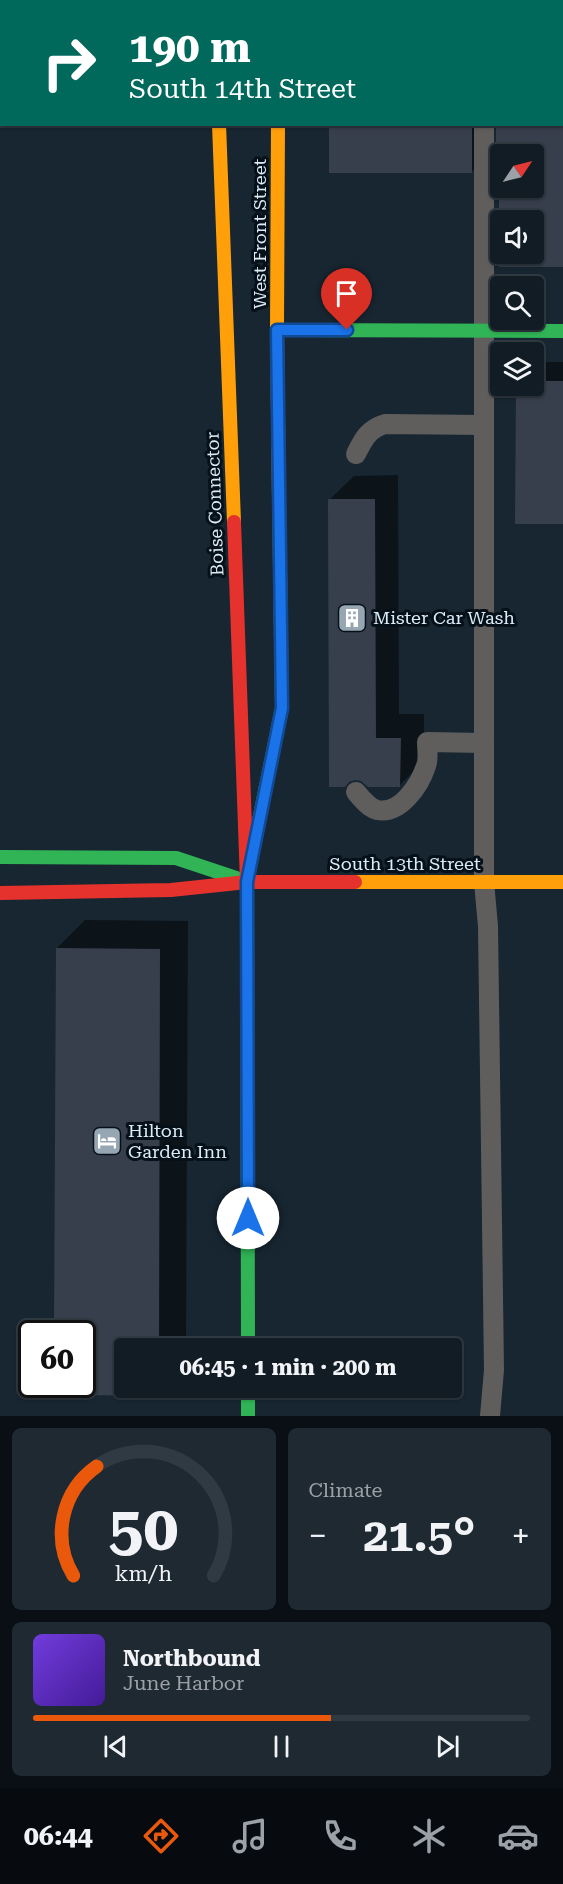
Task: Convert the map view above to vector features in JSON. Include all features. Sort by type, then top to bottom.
[{"type":"main road","name":"Boise Connector","points":[[219,126],[247,882]]},
{"type":"main road","name":"West Front Street","points":[[248,1338],[247,882],[282,708],[277,330],[278,126]]},
{"type":"main road","points":[[277,330],[563,331]]},
{"type":"main road","name":"South 13th Street","points":[[0,857],[176,858],[247,882]]},
{"type":"main road","name":"South 13th Street","points":[[0,893],[171,890],[247,882],[563,882]]},
{"type":"main road","points":[[248,1398],[248,1416]]},
{"type":"lane","points":[[484,126],[484,882],[488,926],[494,1370],[490,1416]]},
{"type":"lane","points":[[356,454],[364,437],[375,427],[385,424],[484,425]]},
{"type":"lane","points":[[356,792],[367,804],[378,810],[391,808],[406,800],[415,789],[427,763],[427,742],[484,743]]},
{"type":"building","points":[[329,126],[472,126],[472,173],[329,173]]},
{"type":"building","points":[[496,126],[563,126],[563,267],[499,267],[499,264],[544,264],[544,210],[499,210],[499,198],[544,198],[544,144],[496,144]]},
{"type":"building","points":[[544,381],[563,381],[563,524],[515,524],[516,396],[544,396]]},
{"type":"building","name":"Mister Car Wash","points":[[328,499],[375,499],[376,738],[401,738],[400,787],[368,787],[361,781],[355,780],[349,782],[345,787],[329,787]]},
{"type":"building","name":"Hilton Garden Inn","points":[[56,948],[160,949],[159,1338],[114,1338],[114,1395],[96,1395],[96,1320],[54,1320]]},
{"type":"traffic: fast","points":[[277,330],[563,331]]},
{"type":"traffic: fast","points":[[252,855],[282,708],[279,499]]},
{"type":"traffic: fast","points":[[0,857],[176,858],[236,878]]},
{"type":"traffic: fast","points":[[247,882],[248,1338]]},
{"type":"traffic: fast","points":[[248,1398],[248,1416]]},
{"type":"traffic: slow","points":[[219,126],[234,522]]},
{"type":"traffic: slow","points":[[278,126],[279,499]]},
{"type":"traffic: slow","points":[[355,882],[563,882]]},
{"type":"traffic: jam","points":[[234,522],[247,882]]},
{"type":"traffic: jam","points":[[0,893],[171,890],[247,882],[355,882]]},
{"type":"place","name":"Mister Car Wash","points":[[352,618]]},
{"type":"place","name":"Hilton Garden Inn","points":[[107,1141]]},
{"type":"route","points":[[248,1218],[247,882],[282,708],[277,330],[347,330]]}]
